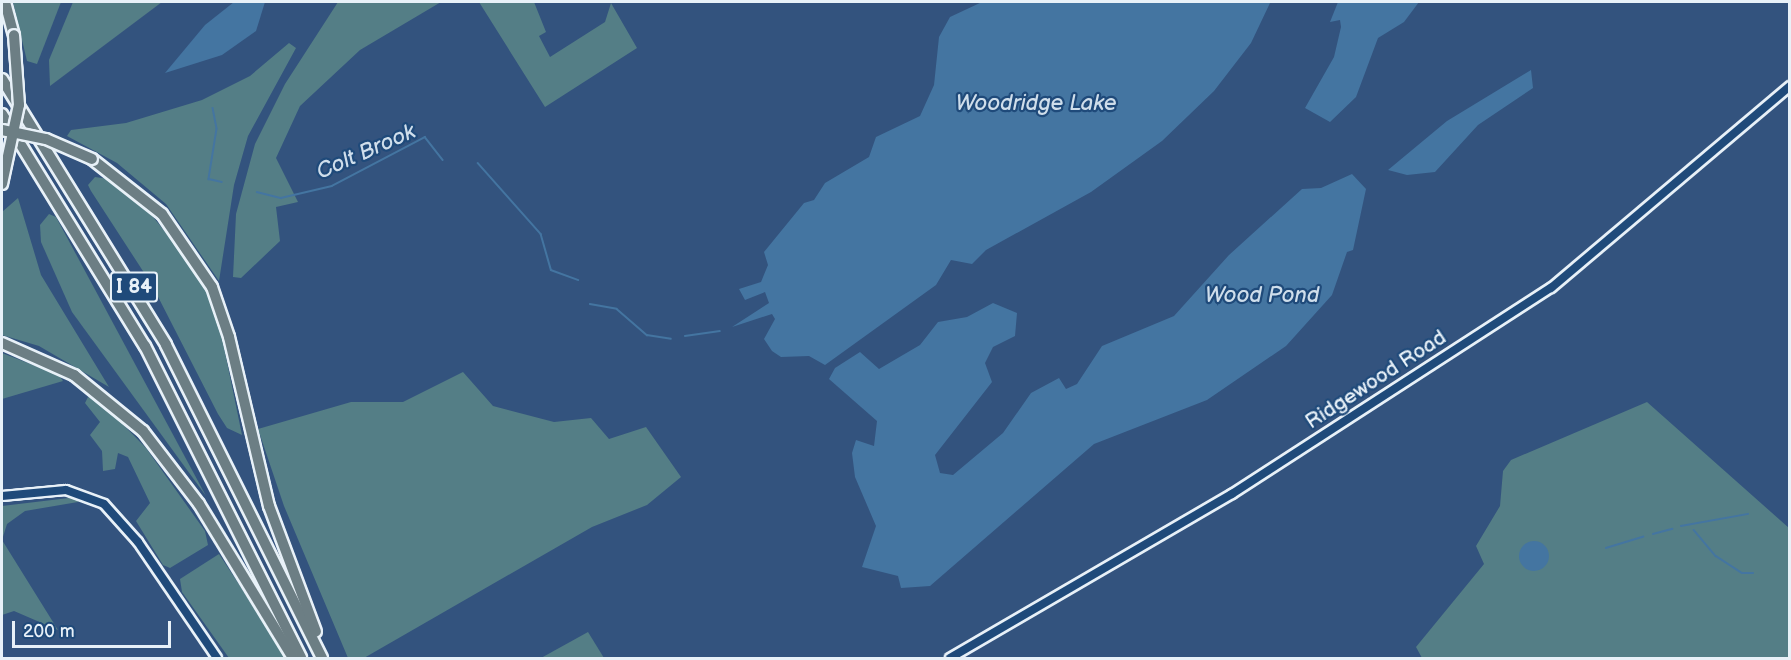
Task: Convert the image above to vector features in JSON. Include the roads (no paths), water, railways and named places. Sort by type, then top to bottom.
[{"type":"highway","points":[[2,184],[18,112],[14,35],[5,2]]},
{"type":"highway","name":"I 84","points":[[2,79],[131,282],[248,506],[322,657]]},
{"type":"highway","name":"I 84","points":[[2,114],[122,306],[232,517],[301,658]]},
{"type":"highway","points":[[2,130],[46,139],[92,159],[162,214],[209,282],[229,337],[273,520],[322,657]]},
{"type":"highway","points":[[2,343],[63,368],[122,410],[162,452],[213,524],[293,658]]},
{"type":"main road","name":"Ridgewood Road","points":[[950,658],[1222,500],[1539,296],[1790,86]]},
{"type":"main road","points":[[2,496],[66,490],[104,504],[138,542],[217,658]]},
{"type":"water","points":[[234,2],[265,2],[256,31],[222,55],[165,73],[205,25]]},
{"type":"water","name":"Woodridge Lake","points":[[982,2],[1276,2],[1270,3],[1251,43],[1214,91],[1162,141],[1091,192],[986,250],[972,264],[951,260],[936,285],[825,365],[809,356],[781,357],[772,351],[764,339],[775,319],[772,314],[732,327],[769,303],[765,292],[745,300],[739,289],[761,282],[768,265],[764,252],[804,203],[814,200],[825,183],[869,157],[876,137],[920,116],[934,85],[939,37],[950,17]]},
{"type":"water","points":[[1338,2],[1419,2],[1404,22],[1378,38],[1356,97],[1330,122],[1305,108],[1334,57],[1341,27],[1340,20],[1330,22]]},
{"type":"water","points":[[1531,70],[1533,88],[1478,125],[1435,172],[1407,175],[1388,170],[1447,121]]},
{"type":"water","name":"Wood Pond","points":[[1352,174],[1366,189],[1353,250],[1347,252],[1332,295],[1286,346],[1207,400],[1094,444],[930,586],[901,588],[898,576],[862,567],[876,526],[855,477],[852,453],[856,440],[874,446],[877,421],[829,379],[835,368],[860,352],[879,369],[920,345],[938,322],[967,317],[993,303],[1017,313],[1015,336],[993,347],[985,363],[992,382],[935,455],[940,473],[953,475],[1003,433],[1031,393],[1059,378],[1066,389],[1077,384],[1102,346],[1174,316],[1229,255],[1302,189],[1321,188]]},
{"type":"water","points":[[1534,541],[1540,542],[1548,550],[1548,562],[1540,570],[1534,571],[1528,570],[1520,562],[1519,556],[1520,550],[1528,542]]},
{"type":"waterway","name":"Colt Brook","points":[[213,108],[217,129],[209,179],[222,182]]},
{"type":"waterway","name":"Colt Brook","points":[[257,192],[281,198],[332,186],[425,137],[443,160]]},
{"type":"waterway","name":"Colt Brook","points":[[478,163],[541,234],[551,270],[578,280]]},
{"type":"waterway","name":"Colt Brook","points":[[590,304],[617,309],[647,335],[671,339]]},
{"type":"waterway","name":"Colt Brook","points":[[685,336],[720,331]]},
{"type":"waterway","points":[[1681,526],[1748,514]]},
{"type":"waterway","points":[[1653,534],[1672,529]]},
{"type":"waterway","points":[[1694,530],[1716,556],[1742,573],[1753,573]]},
{"type":"waterway","points":[[1606,548],[1643,537]]}]
